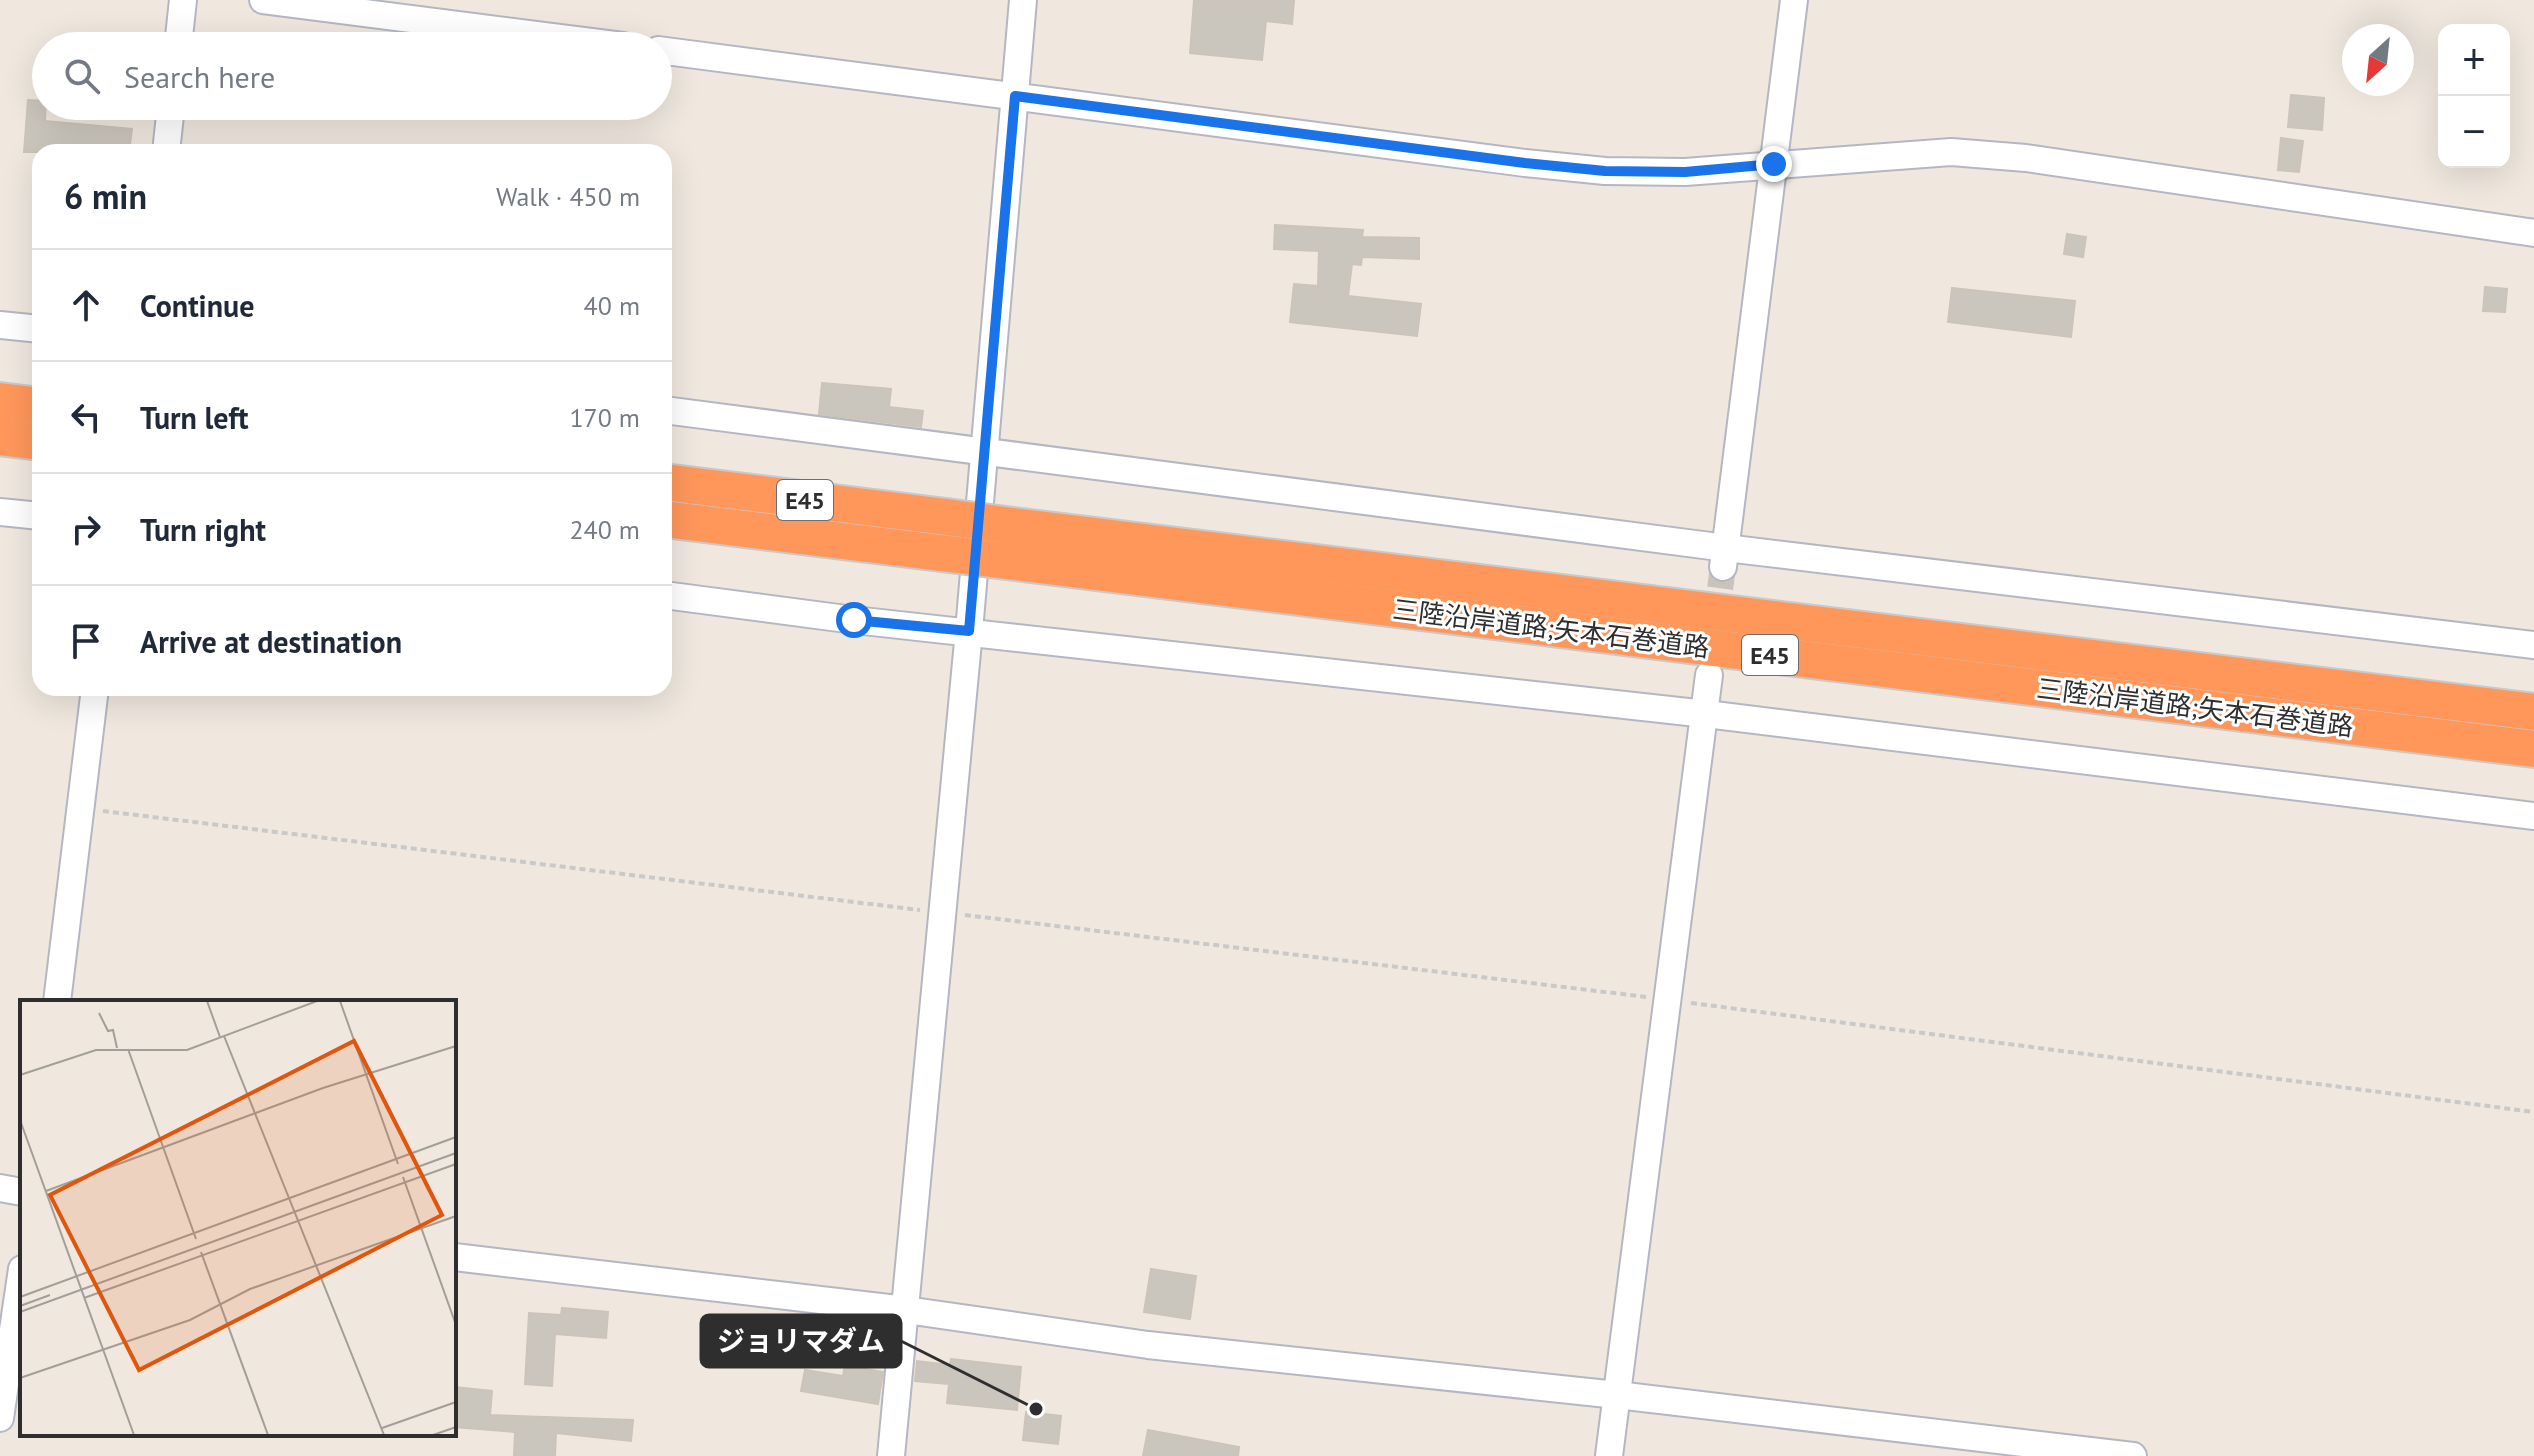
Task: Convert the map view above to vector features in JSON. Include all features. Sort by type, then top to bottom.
[{"type":"highway","points":[[0,401],[32,405]]},
{"type":"highway","points":[[0,437],[32,441]]},
{"type":"highway","name":"三陸沿岸道路;矢本石巻道路","points":[[672,483],[946,517],[1010,543],[2534,749]]},
{"type":"highway","name":"三陸沿岸道路;矢本石巻道路","points":[[672,520],[941,553],[1010,543],[2534,712]]},
{"type":"street","points":[[180,32],[183,0]]},
{"type":"street","points":[[263,0],[513,32]]},
{"type":"street","points":[[891,1456],[969,631],[1023,0]]},
{"type":"street","points":[[1725,558],[1794,0]]},
{"type":"street","points":[[672,52],[1605,171],[1685,172],[1951,152],[2026,158],[2534,233]]},
{"type":"street","points":[[167,144],[169,120]]},
{"type":"street","points":[[0,325],[32,328]]},
{"type":"street","points":[[672,411],[984,452],[1725,558],[2534,645]]},
{"type":"street","points":[[0,512],[32,515]]},
{"type":"street","points":[[672,596],[854,620],[1706,714],[2534,816]]},
{"type":"street","points":[[1609,1456],[1709,675]]},
{"type":"street","points":[[57,1000],[94,696]]},
{"type":"street","points":[[0,1188],[20,1192]]},
{"type":"street","points":[[456,1257],[906,1310],[1148,1345],[1617,1395],[2133,1456]]},
{"type":"street","points":[[0,1418],[20,1283]]},
{"type":"path","points":[[81,809],[1669,1000],[2534,1112]]},
{"type":"building","points":[[1194,0],[1294,0],[1292,24],[1266,21],[1262,60],[1190,53]]},
{"type":"building","points":[[2291,95],[2324,98],[2322,130],[2288,127]]},
{"type":"building","points":[[28,100],[32,100],[32,120],[132,129],[130,144],[32,144],[32,152],[24,152]]},
{"type":"building","points":[[2281,138],[2303,141],[2299,172],[2278,170]]},
{"type":"building","points":[[1275,225],[1363,230],[1362,237],[1419,238],[1419,259],[1362,257],[1361,265],[1352,264],[1348,296],[1421,304],[1417,336],[1290,322],[1294,284],[1318,286],[1319,251],[1274,249]]},
{"type":"building","points":[[2067,234],[2086,237],[2083,257],[2064,254]]},
{"type":"building","points":[[2485,287],[2507,289],[2505,312],[2483,311]]},
{"type":"building","points":[[1952,288],[2075,301],[2071,337],[1948,322]]},
{"type":"building","points":[[822,383],[891,389],[889,407],[923,411],[921,427],[819,414]]},
{"type":"building","points":[[1151,1269],[1196,1276],[1190,1319],[1144,1312]]},
{"type":"building","points":[[562,1308],[608,1312],[606,1338],[555,1334],[552,1386],[525,1384],[529,1313],[561,1315]]},
{"type":"building","points":[[951,1359],[1021,1367],[1017,1410],[947,1403],[949,1384],[915,1381],[917,1361],[950,1365]]},
{"type":"building","points":[[845,1365],[883,1372],[878,1404],[801,1391],[805,1370],[843,1376]]},
{"type":"building","points":[[456,1387],[492,1391],[490,1415],[633,1420],[631,1441],[556,1433],[555,1456],[514,1456],[515,1432],[456,1427]]},
{"type":"building","points":[[1026,1412],[1061,1416],[1058,1444],[1023,1440]]},
{"type":"building","points":[[1148,1430],[1239,1447],[1238,1456],[1143,1456]]},
{"type":"tunnel","points":[[1715,627],[1723,567]]},
{"type":"place","name":"ジョリマダム","points":[[1036,1409]]},
{"type":"route","points":[[854,620],[969,631],[1015,96],[1605,171],[1685,172],[1774,164]]}]
